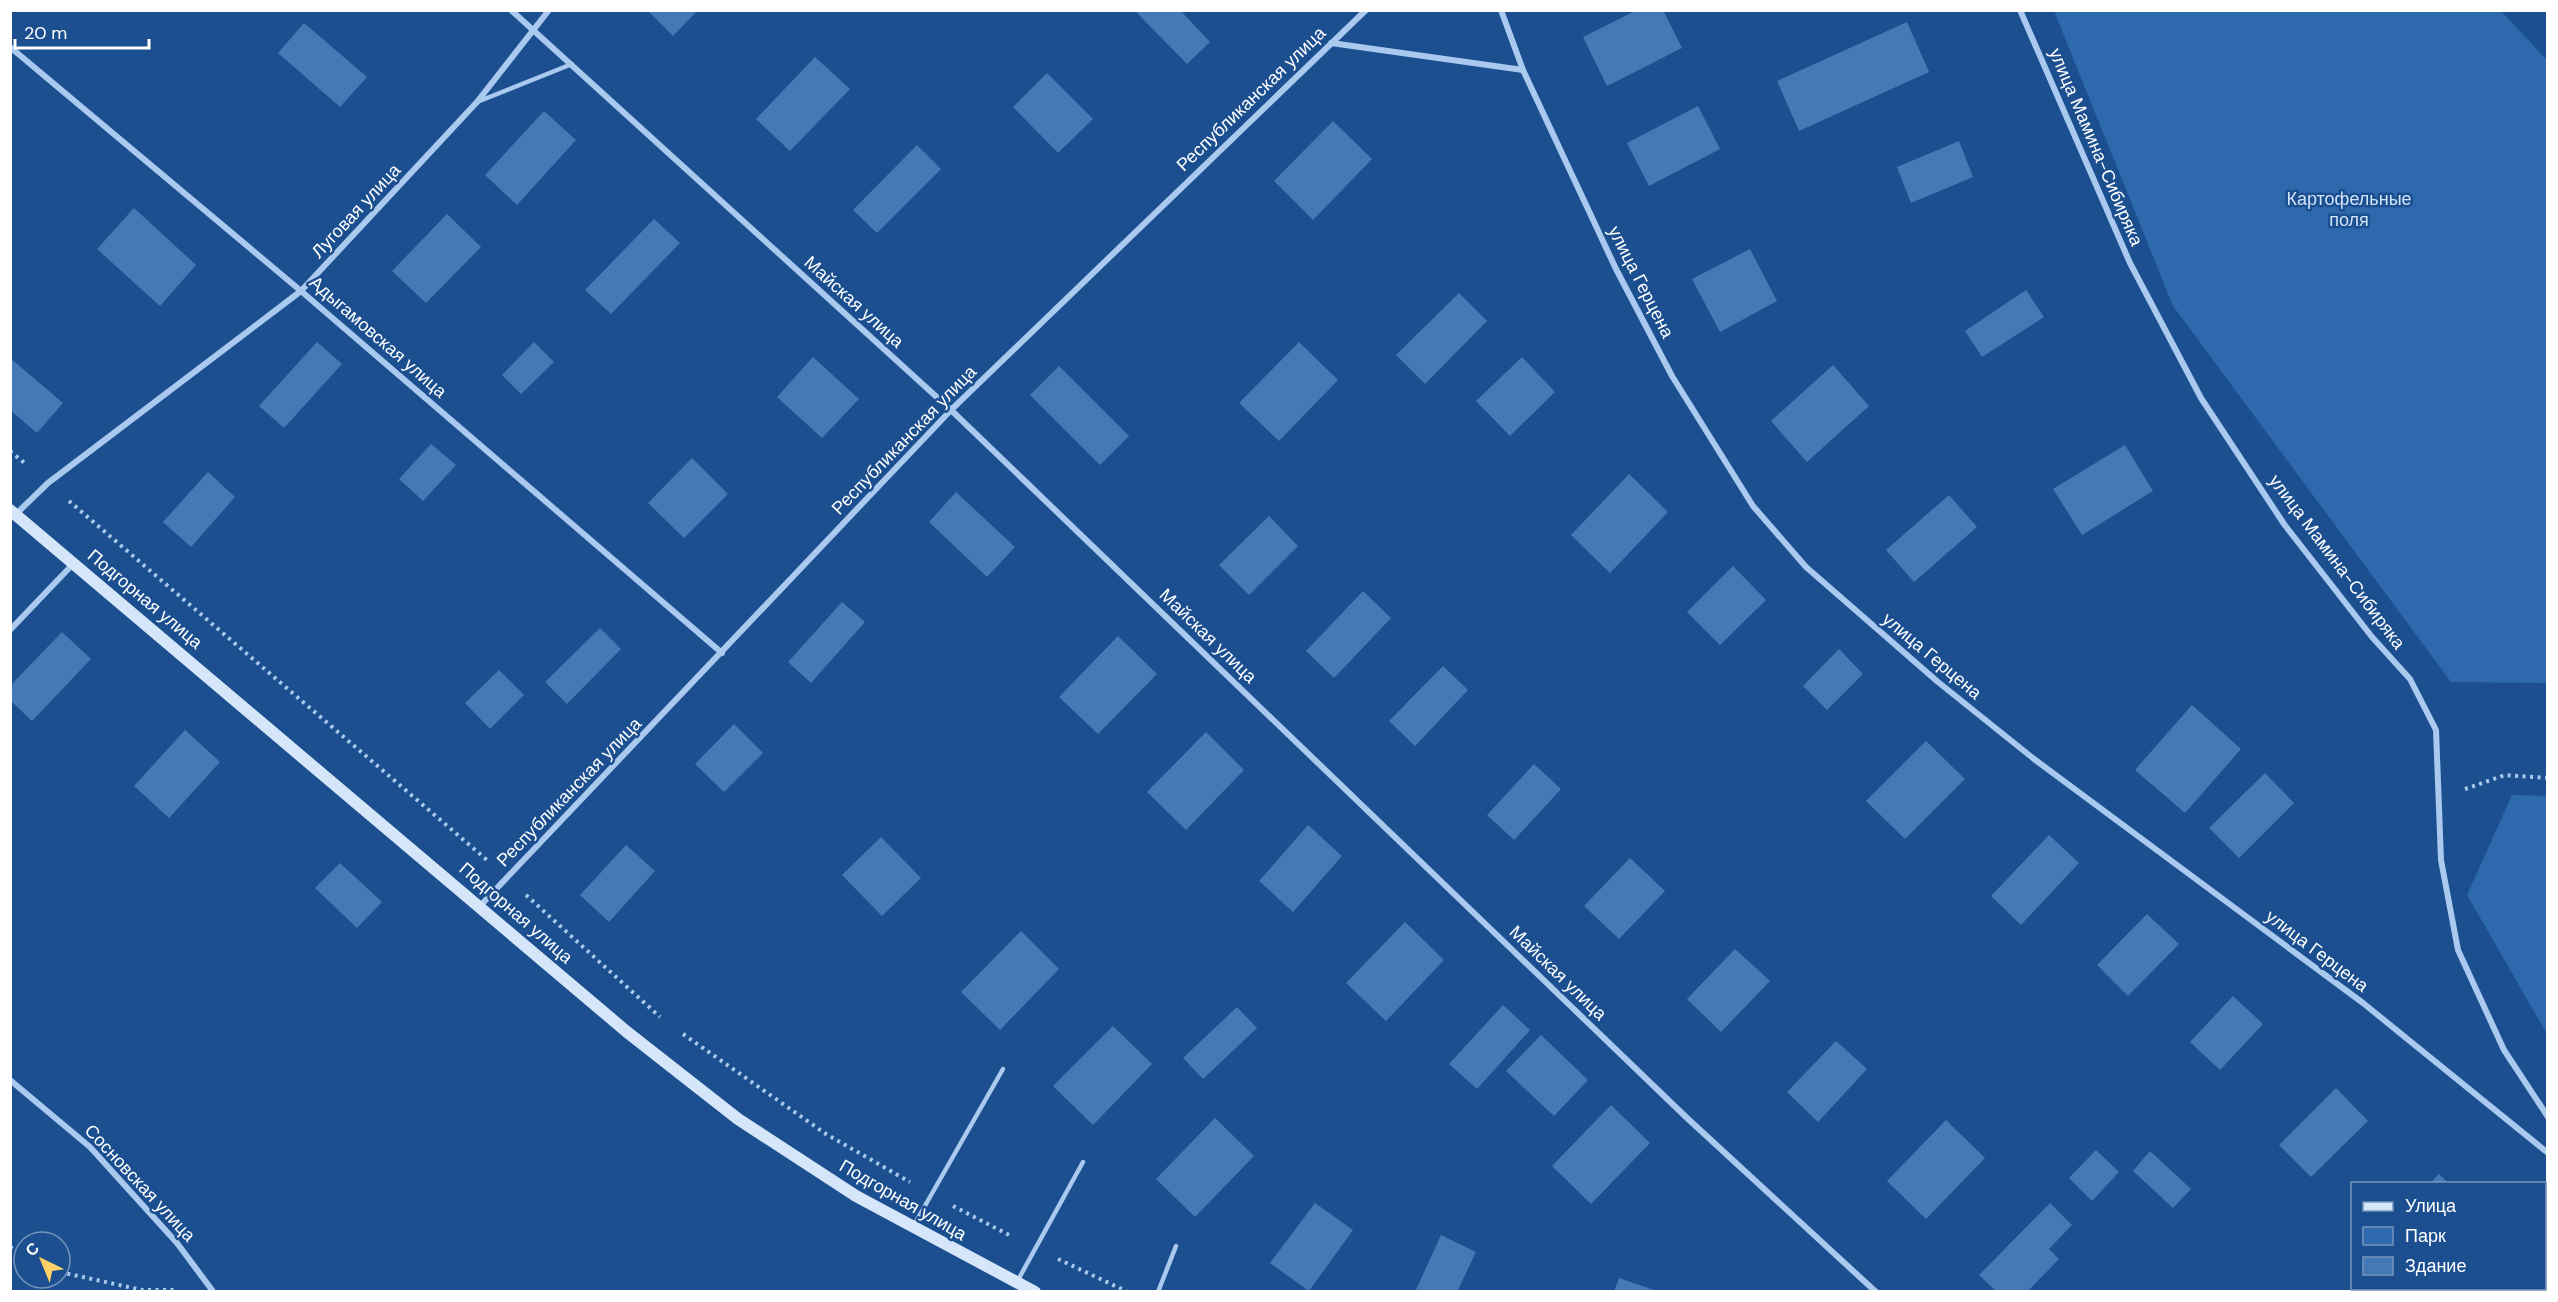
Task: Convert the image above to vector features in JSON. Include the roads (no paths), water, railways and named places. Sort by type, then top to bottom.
[{"type":"street","name":"Майская улица","points":[[511,10],[532,32],[572,64],[951,410],[1687,1118],[1876,1292]]},
{"type":"street","name":"Луговая улица","points":[[12,515],[48,483],[301,291],[477,102],[549,10]]},
{"type":"street","name":"Республиканская улица","points":[[480,906],[951,410],[1366,10]]},
{"type":"street","name":"улица Герцена","points":[[1501,10],[1523,70],[1616,269],[1672,376],[1753,506],[1806,567],[1938,682],[2034,759],[2363,1003],[2547,1153]]},
{"type":"street","name":"улица Мамина-Сибиряка","points":[[2020,10],[2130,263],[2201,398],[2284,524],[2372,637],[2410,679],[2436,730],[2441,860],[2457,950],[2504,1050],[2547,1117]]},
{"type":"street","points":[[1331,43],[1523,70]]},
{"type":"street","name":"Адыгамовская улица","points":[[10,47],[301,291],[722,653]]},
{"type":"street","name":"Подгорная улица","points":[[12,515],[75,562],[627,1032],[738,1119],[856,1196],[1035,1292]]},
{"type":"street","points":[[10,630],[75,562]]},
{"type":"street","name":"Сосновская улица","points":[[10,1080],[90,1146],[177,1243],[214,1291]]},
{"type":"lane","points":[[477,102],[572,64]]},
{"type":"lane","points":[[913,1228],[1003,1070]]},
{"type":"lane","points":[[1016,1282],[1083,1162]]},
{"type":"lane","points":[[1158,1292],[1176,1246]]},
{"type":"park label","name":"Картофельные поля","points":[[2349,209]]}]
